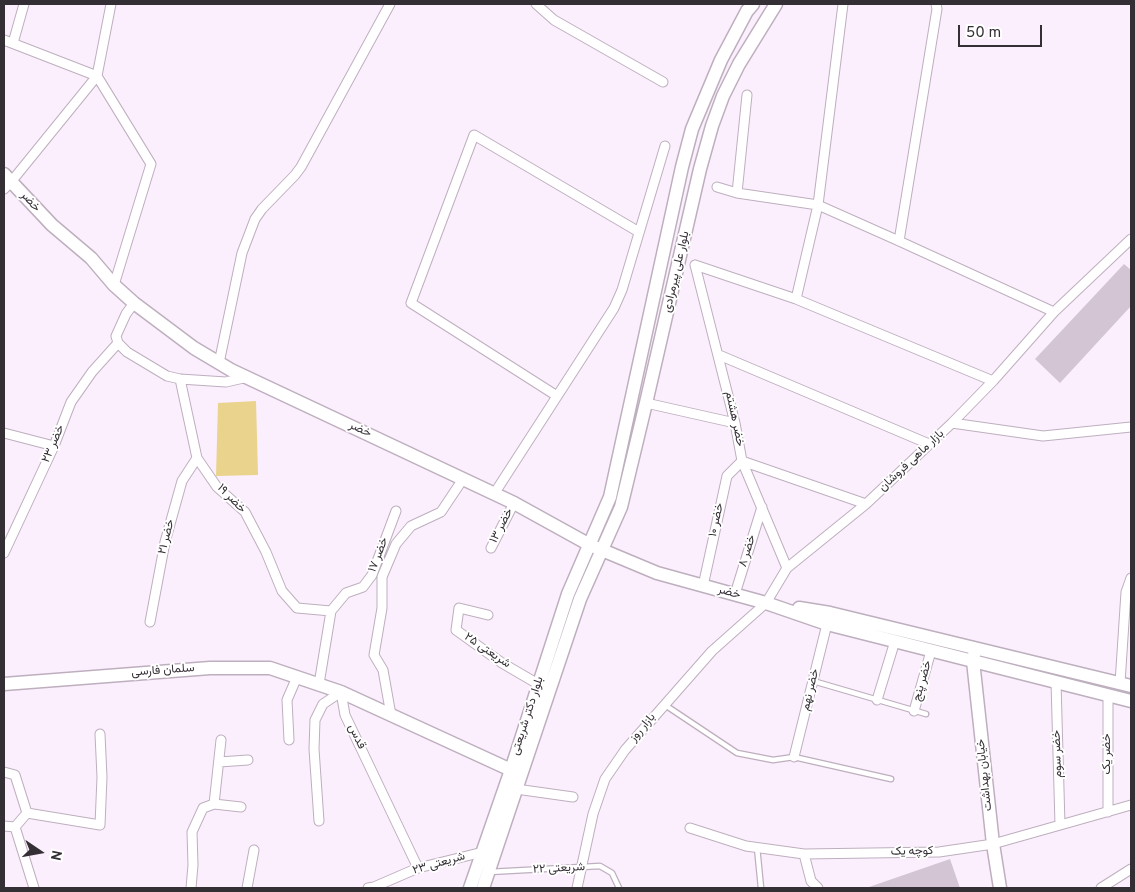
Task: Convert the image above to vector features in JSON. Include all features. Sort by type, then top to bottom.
[{"type":"street","points":[[24,4],[8,42],[97,76],[151,164],[114,285]]},
{"type":"street","points":[[6,182],[97,76],[111,4]]},
{"type":"street","points":[[219,363],[230,318],[242,253],[255,218],[301,167],[390,4]]},
{"type":"street","points":[[536,4],[554,20],[663,82]]},
{"type":"street","name":"بلوار علی پیرمرادی","points":[[590,545],[610,497],[692,129],[721,60],[747,11],[753,4]]},
{"type":"street","name":"بلوار علی پیرمرادی","points":[[602,551],[621,507],[700,169],[712,126],[723,96],[739,64],[776,4]]},
{"type":"street","points":[[843,4],[818,205],[796,299],[993,381]]},
{"type":"street","points":[[899,240],[937,9],[936,4]]},
{"type":"street","points":[[736,193],[747,95]]},
{"type":"street","points":[[557,396],[412,303],[474,135],[639,232]]},
{"type":"street","points":[[494,494],[614,308],[622,290],[665,146]]},
{"type":"street","name":"خضر","points":[[6,182],[91,258],[114,285],[134,303],[194,348],[219,363],[514,503],[602,551],[657,573],[766,603],[827,624],[1131,702]]},
{"type":"street","points":[[717,187],[736,193],[818,205],[899,240],[1054,312]]},
{"type":"street","points":[[952,424],[1054,312],[1131,239]]},
{"type":"street","name":"خضر هشتم","points":[[787,568],[742,461],[735,423],[696,265],[796,299]]},
{"type":"street","points":[[134,303],[126,314],[116,336],[118,343],[127,352],[167,376],[180,379],[226,382],[248,377]]},
{"type":"street","name":"خضر ۲۳","points":[[4,553],[54,446],[71,402],[92,372],[118,343]]},
{"type":"street","points":[[719,355],[929,444]]},
{"type":"street","name":"خضر ۱۹","points":[[180,379],[197,458],[217,486],[245,512],[266,552],[282,591],[297,608],[331,611]]},
{"type":"street","points":[[632,399],[735,423]]},
{"type":"street","name":"بازار ماهی فروشان","points":[[766,603],[787,568],[866,504],[952,424],[1044,436],[1131,427]]},
{"type":"street","points":[[4,433],[54,446]]},
{"type":"street","name":"خضر ۲۱","points":[[150,622],[165,542],[182,481],[197,458]]},
{"type":"street","points":[[742,461],[866,504]]},
{"type":"street","name":"خضر ۱۰","points":[[702,586],[727,476],[742,461]]},
{"type":"street","points":[[390,715],[383,670],[374,655],[382,608],[382,578],[396,544],[411,526],[441,512],[463,478]]},
{"type":"street","name":"خضر ۱۳","points":[[491,548],[514,503]]},
{"type":"street","name":"خضر ۸","points":[[735,594],[762,507]]},
{"type":"street","name":"خضر ۱۷","points":[[331,611],[346,593],[363,588],[372,576],[396,510]]},
{"type":"street","name":"بلوار دکتر شریعتی","points":[[470,888],[511,770],[568,594],[590,545]]},
{"type":"street","name":"بلوار دکتر شریعتی","points":[[483,888],[580,599],[602,551]]},
{"type":"street","points":[[1126,685],[1126,592],[1131,578]]},
{"type":"street","points":[[568,594],[572,594],[580,599]]},
{"type":"street","name":"خضر","points":[[766,603],[830,613],[1126,685]]},
{"type":"street","name":"بازار روز","points":[[577,888],[593,814],[605,779],[625,750],[663,704],[712,651],[766,603]]},
{"type":"street","name":"شریعتی ۲۵","points":[[488,616],[460,608],[456,630],[502,663],[538,684]]},
{"type":"street","points":[[331,611],[319,684],[341,692],[511,770]]},
{"type":"street","name":"خضر نهم","points":[[794,756],[827,624]]},
{"type":"street","points":[[877,700],[895,641]]},
{"type":"street","name":"خیابان بهداشت","points":[[976,648],[973,661],[993,844],[1000,888]]},
{"type":"street","name":"خضر پنج","points":[[914,711],[931,651]]},
{"type":"street","name":"سلمان فارسی","points":[[4,684],[210,668],[270,668],[319,684]]},
{"type":"street","points":[[289,740],[288,700],[298,677]]},
{"type":"street","name":"خضر سوم","points":[[1056,682],[1060,825]]},
{"type":"street","points":[[319,821],[314,749],[315,720],[323,704],[341,692]]},
{"type":"street","name":"قدس","points":[[341,692],[345,715],[418,868]]},
{"type":"street","name":"خضر یک","points":[[1108,696],[1108,812]]},
{"type":"street","points":[[27,813],[100,824],[102,777],[100,734]]},
{"type":"street","points":[[214,804],[221,740]]},
{"type":"street","points":[[218,762],[248,760]]},
{"type":"street","points":[[4,772],[15,775],[27,813]]},
{"type":"street","points":[[516,789],[573,797]]},
{"type":"street","points":[[191,888],[193,865],[192,832],[204,808],[214,804],[241,806]]},
{"type":"street","name":"کوچه یک","points":[[690,828],[746,846],[804,854],[939,852],[993,844],[1131,805]]},
{"type":"street","points":[[15,827],[27,813]]},
{"type":"street","points":[[4,826],[15,827]]},
{"type":"street","points":[[15,827],[34,888]]},
{"type":"street","points":[[247,888],[254,850]]},
{"type":"street","name":"شریعتی ۲۳","points":[[368,888],[418,868],[482,852]]},
{"type":"street","points":[[804,854],[811,881],[818,888]]},
{"type":"street","points":[[1101,888],[1131,869]]},
{"type":"lane","points":[[813,681],[926,714]]},
{"type":"lane","points":[[663,704],[737,753],[773,760],[794,756],[891,779]]},
{"type":"lane","points":[[756,848],[761,888]]},
{"type":"lane","name":"شریعتی ۲۲","points":[[488,872],[600,866],[612,873],[619,888]]},
{"type":"shaded area","points":[[256,401],[258,475],[216,476],[218,403]]},
{"type":"building","points":[[1124,264],[1131,270],[1131,306],[1060,383],[1035,359]]},
{"type":"building","points":[[950,859],[960,888],[869,888],[869,887]]}]
